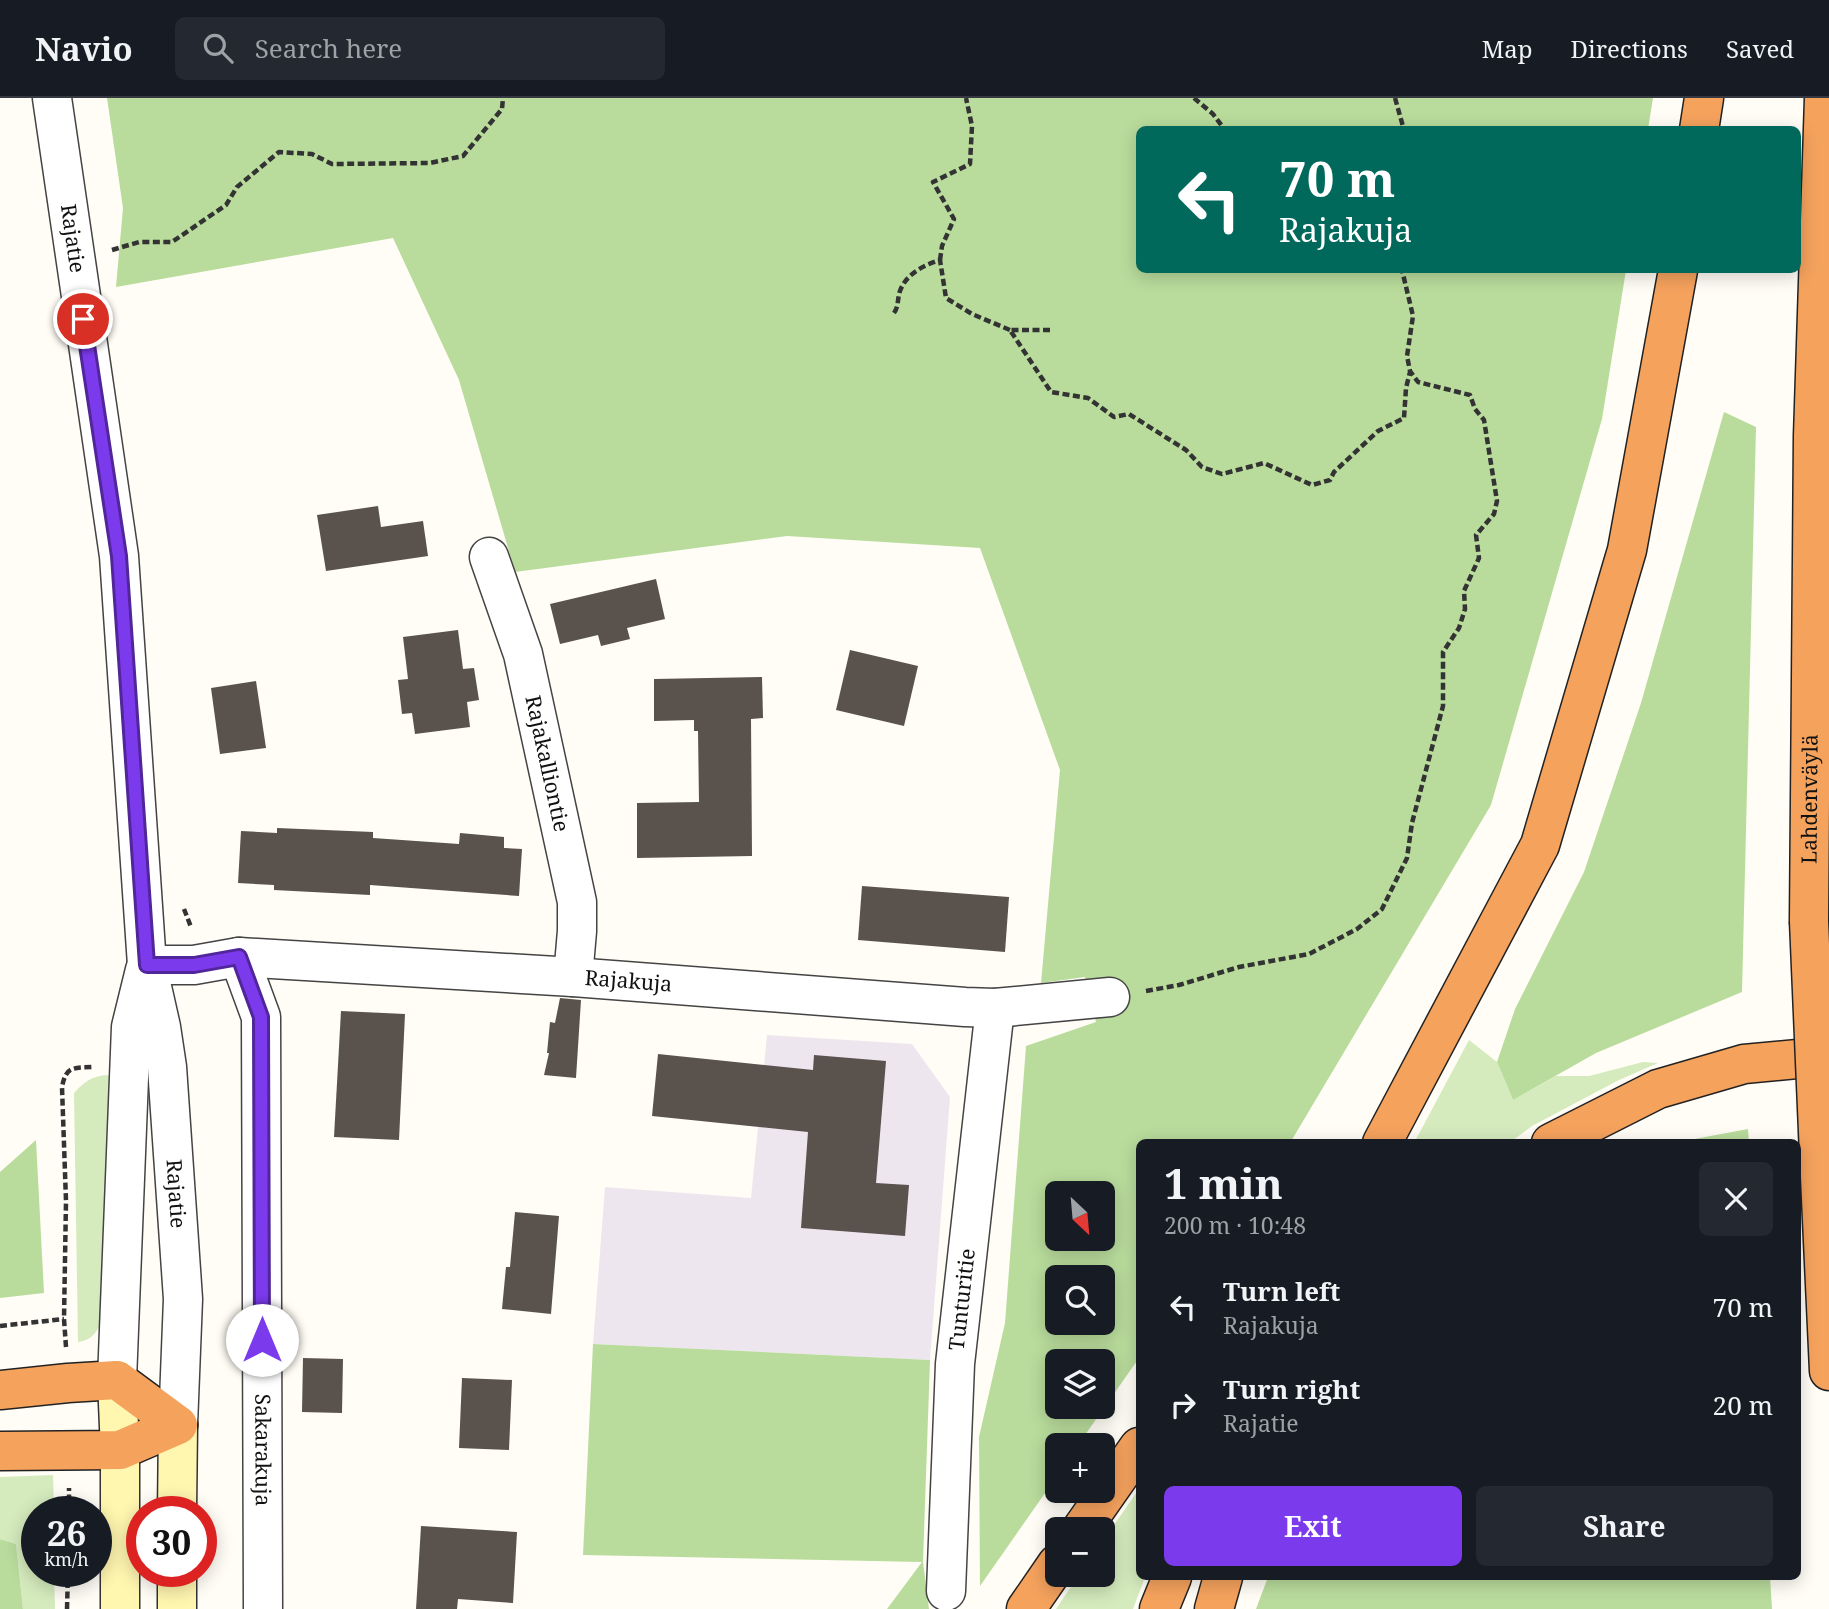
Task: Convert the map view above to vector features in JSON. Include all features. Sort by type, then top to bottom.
[{"type":"highway","points":[[1700,126],[1704,98]]},
{"type":"highway","name":"Lahdenväylä","points":[[1824,98],[1812,436],[1809,921],[1829,1371]]},
{"type":"highway","points":[[1384,1139],[1540,845],[1627,550],[1677,273]]},
{"type":"highway","points":[[1358,1139],[1466,986]]},
{"type":"highway","points":[[1559,1139],[1658,1089],[1744,1064],[1829,1056]]},
{"type":"highway","points":[[0,1390],[68,1382],[117,1380],[178,1424]]},
{"type":"highway","points":[[0,1451],[120,1450],[178,1424]]},
{"type":"highway","points":[[1090,1517],[1136,1451]]},
{"type":"highway","points":[[1159,1609],[1171,1580]]},
{"type":"highway","points":[[1214,1609],[1222,1580]]},
{"type":"highway","points":[[1026,1609],[1045,1581]]},
{"type":"main road","points":[[117,1380],[120,1609]]},
{"type":"main road","points":[[177,1496],[178,1424]]},
{"type":"main road","points":[[177,1587],[177,1609]]},
{"type":"street","name":"Rajatie","points":[[52,98],[119,556],[147,965],[167,1067],[183,1298],[178,1424]]},
{"type":"street","name":"Rajakalliontie","points":[[489,556],[523,654],[577,902],[573,977]]},
{"type":"street","name":"Rajakuja","points":[[147,965],[194,965],[239,957],[573,977],[995,1008],[1110,997]]},
{"type":"street","name":"Sakarakuja","points":[[239,957],[261,1017],[263,1609]]},
{"type":"street","name":"Rajatie","points":[[117,1380],[131,1027],[147,965]]},
{"type":"street","name":"Tunturitie","points":[[946,1591],[955,1364],[995,1008]]},
{"type":"path","points":[[104,253],[139,242],[172,242],[226,205],[237,187],[279,152],[312,154],[332,164],[430,163],[463,156],[502,109],[503,98]]},
{"type":"path","points":[[966,98],[972,126],[970,163],[933,182],[954,219],[942,246],[940,260],[946,298],[972,314],[1010,330],[1050,330]]},
{"type":"path","points":[[1194,98],[1213,114],[1222,126]]},
{"type":"path","points":[[1395,98],[1403,126]]},
{"type":"path","points":[[894,313],[900,291],[908,277],[924,265],[940,260]]},
{"type":"path","points":[[1010,330],[1051,392],[1088,398],[1114,417],[1129,414],[1186,450],[1202,467],[1222,474],[1264,463],[1312,485],[1330,480],[1334,472],[1378,430],[1404,418],[1410,371],[1407,356],[1413,316],[1403,273]]},
{"type":"path","points":[[1110,997],[1179,985],[1239,967],[1309,954],[1357,929],[1382,909],[1397,881],[1407,858],[1412,823],[1443,706],[1443,652],[1459,628],[1465,610],[1464,591],[1479,558],[1476,535],[1494,514],[1497,501],[1484,421],[1470,396],[1418,382],[1410,371]]},
{"type":"path","points":[[0,1326],[64,1319],[64,1075],[73,1068],[129,1067]]},
{"type":"path","points":[[67,1609],[68,1587]]},
{"type":"shaded area","points":[[767,1035],[912,1044],[950,1097],[930,1360],[593,1344],[605,1187],[751,1198]]},
{"type":"green space","points":[[107,98],[1653,98],[1648,126],[1136,126],[1136,273],[1626,273],[1602,419],[1491,805],[1292,1139],[1136,1139],[1136,1362],[1115,1392],[1115,1349],[1045,1349],[1045,1419],[1096,1419],[1086,1433],[1045,1433],[1045,1493],[980,1586],[979,1437],[1005,1323],[1026,1046],[1096,1022],[1085,977],[1041,983],[1060,770],[980,548],[787,536],[515,572],[459,380],[393,238],[116,287],[123,208]]},
{"type":"green space","points":[[1724,412],[1756,427],[1742,992],[1596,1053],[1513,1100],[1497,1062],[1515,1009],[1584,872],[1641,703]]},
{"type":"green space","points":[[1469,1040],[1497,1062],[1513,1100],[1556,1076],[1589,1076],[1643,1062],[1658,1063],[1619,1080],[1532,1126],[1514,1139],[1416,1139]]},
{"type":"green space","points":[[107,1075],[113,1078],[102,1321],[93,1335],[78,1342],[74,1093],[89,1080]]},
{"type":"green space","points":[[1748,1129],[1749,1139],[1694,1139]]},
{"type":"green space","points":[[36,1140],[44,1293],[0,1298],[0,1172]]},
{"type":"green space","points":[[593,1344],[930,1360],[923,1562],[929,1609],[887,1609],[922,1562],[583,1555]]},
{"type":"green space","points":[[53,1475],[54,1496],[21,1496],[21,1587],[54,1587],[55,1609],[23,1609],[16,1544],[0,1539],[0,1477]]},
{"type":"green space","points":[[1136,1493],[1136,1580],[1144,1580],[1133,1609],[1056,1609],[1071,1587],[1115,1587],[1115,1524]]},
{"type":"green space","points":[[0,1539],[16,1544],[23,1609],[0,1609]]},
{"type":"green space","points":[[1267,1580],[1770,1580],[1772,1609],[1256,1609]]},
{"type":"building","points":[[378,506],[381,527],[423,521],[428,556],[326,571],[317,515]]},
{"type":"building","points":[[656,579],[665,619],[627,628],[630,639],[601,646],[598,635],[560,644],[550,604]]},
{"type":"building","points":[[458,630],[463,669],[474,668],[479,700],[467,702],[470,727],[415,734],[412,713],[402,714],[398,680],[408,679],[403,637]]},
{"type":"building","points":[[850,650],[918,666],[904,726],[836,710]]},
{"type":"building","points":[[762,677],[763,718],[751,719],[752,856],[637,858],[637,803],[699,802],[698,731],[694,731],[694,720],[654,721],[654,679]]},
{"type":"building","points":[[256,681],[266,748],[220,754],[211,688]]},
{"type":"building","points":[[277,828],[373,832],[373,838],[459,844],[460,833],[504,837],[504,848],[522,849],[519,896],[370,885],[370,895],[274,890],[274,885],[238,883],[241,831],[277,833]]},
{"type":"building","points":[[862,886],[1009,897],[1005,952],[858,940]]},
{"type":"building","points":[[560,998],[581,1000],[576,1078],[544,1075],[549,1053],[550,1022],[555,1023]]},
{"type":"building","points":[[341,1011],[405,1014],[399,1140],[334,1137]]},
{"type":"building","points":[[658,1054],[813,1070],[814,1055],[886,1061],[876,1183],[909,1185],[905,1236],[801,1228],[808,1132],[652,1116]]},
{"type":"building","points":[[515,1212],[559,1216],[551,1314],[502,1309],[506,1267],[510,1267]]},
{"type":"building","points":[[303,1358],[343,1359],[342,1413],[302,1412]]},
{"type":"building","points":[[462,1378],[512,1380],[509,1450],[459,1448]]},
{"type":"building","points":[[421,1526],[517,1532],[513,1603],[458,1599],[457,1609],[416,1609]]},
{"type":"route","points":[[83,319],[119,556],[147,965],[194,965],[239,957],[261,1017],[262,1340]]}]
